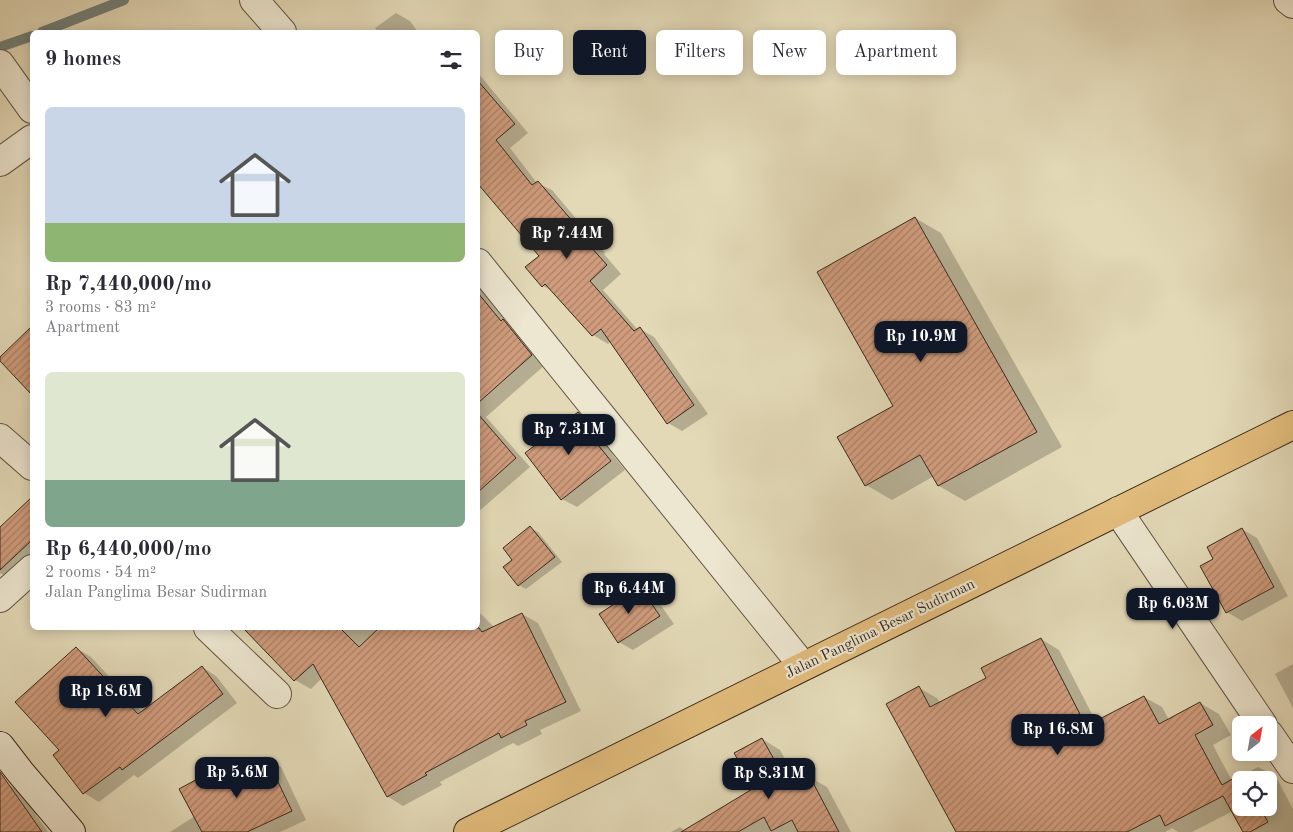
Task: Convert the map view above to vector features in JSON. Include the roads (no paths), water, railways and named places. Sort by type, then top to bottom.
[{"type":"main road","name":"Jalan Panglima Besar Sudirman","points":[[468,832],[1293,425]]},
{"type":"street","points":[[254,0],[280,30]]},
{"type":"street","points":[[1288,0],[1293,4]]},
{"type":"street","points":[[0,64],[30,106]]},
{"type":"street","points":[[0,162],[30,140]]},
{"type":"street","points":[[480,265],[804,666]]},
{"type":"street","points":[[0,438],[30,464]]},
{"type":"street","points":[[1118,511],[1257,716]]},
{"type":"street","points":[[0,598],[30,571]]},
{"type":"street","points":[[210,630],[277,694]]},
{"type":"street","points":[[0,746],[71,832]]},
{"type":"street","points":[[1278,747],[1293,769]]},
{"type":"waterway","points":[[47,30],[124,0]]},
{"type":"waterway","points":[[0,47],[30,37]]}]
